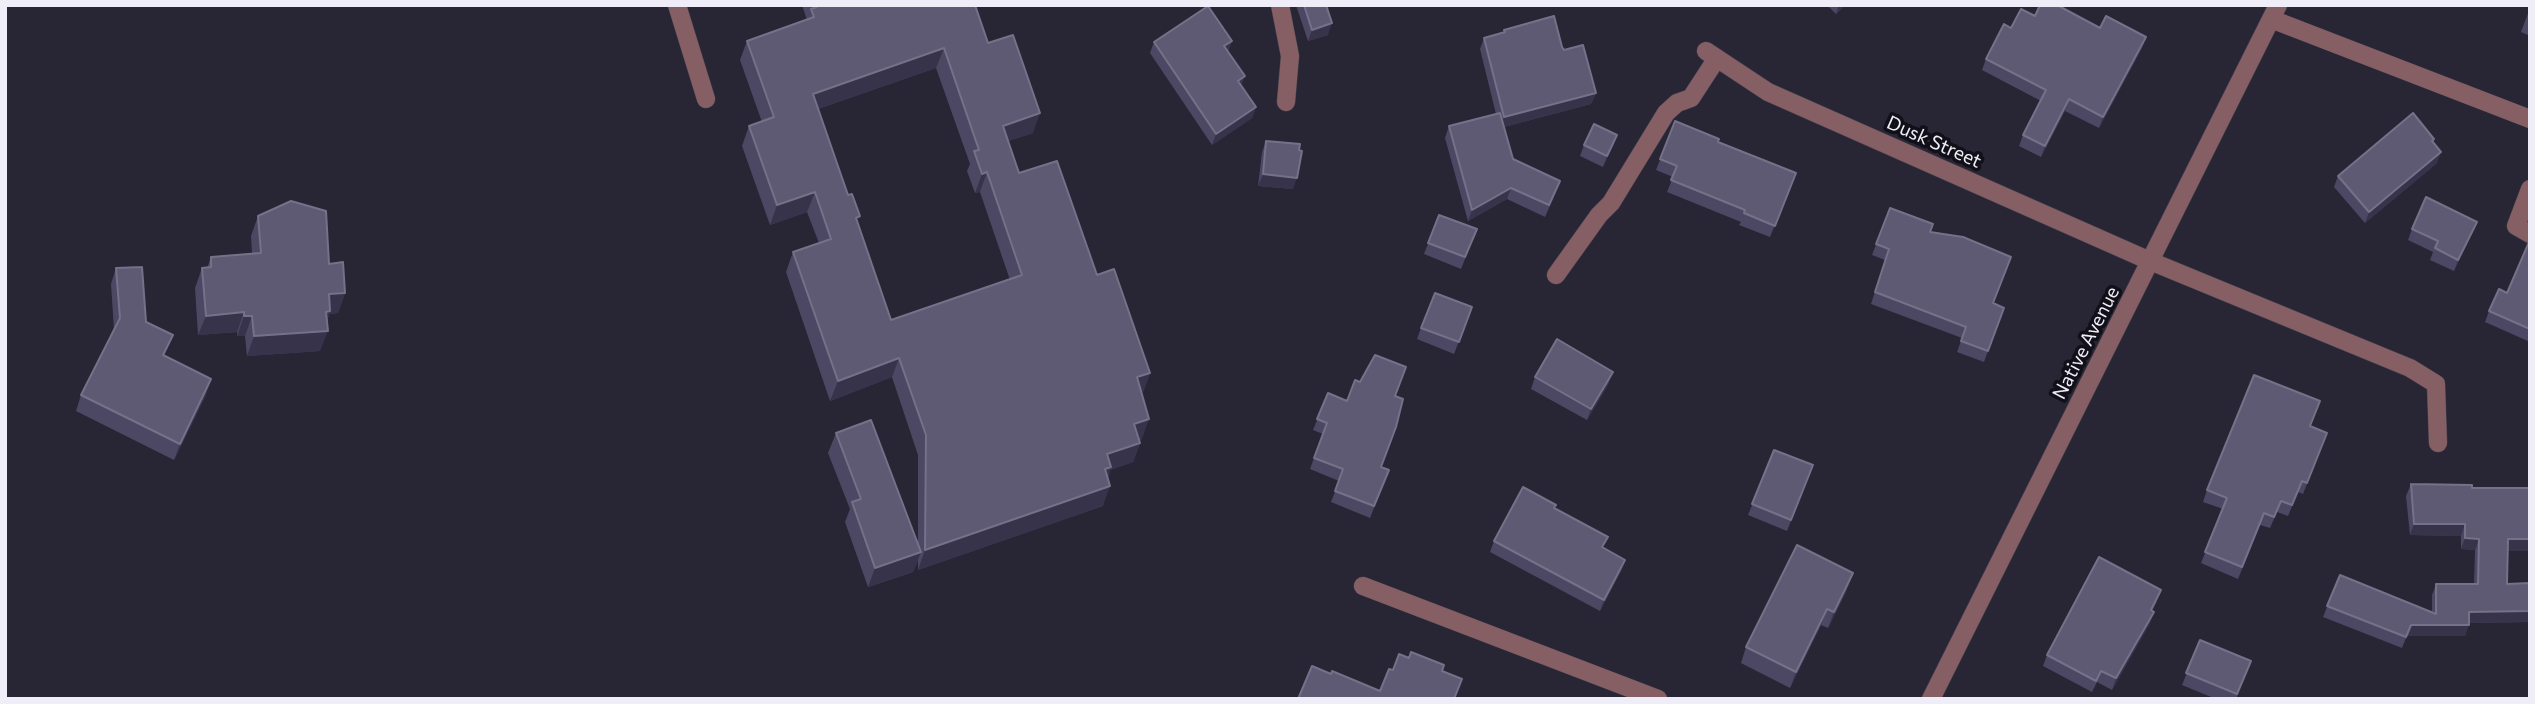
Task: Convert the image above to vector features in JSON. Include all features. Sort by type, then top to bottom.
[{"type":"street","points":[[677,5],[706,99]]},
{"type":"street","points":[[1280,5],[1290,56],[1286,102]]},
{"type":"street","points":[[2274,12],[2530,119]]},
{"type":"street","name":"Native Avenue","points":[[1931,699],[2274,12]]},
{"type":"street","name":"Dusk Street","points":[[1556,275],[1599,215],[1611,203],[1666,113],[1677,103],[1691,98],[1712,55],[1768,92],[2150,261],[2410,368],[2436,384],[2438,443]]},
{"type":"street","points":[[2530,189],[2516,226],[2530,234]]},
{"type":"street","points":[[1363,586],[1658,699]]},
{"type":"building","points":[[816,5],[975,5],[988,43],[1013,35],[1040,113],[1003,126],[1019,173],[1057,161],[1097,275],[1114,269],[1150,373],[1137,377],[1149,419],[1134,424],[1140,443],[1107,454],[1111,467],[1105,469],[1110,486],[925,550],[926,435],[899,358],[838,381],[793,252],[831,239],[815,192],[777,205],[749,126],[774,117],[747,41],[814,17],[811,9],[817,7]],"holes":[[[944,48],[979,150],[974,151],[982,174],[987,172],[1022,275],[891,320],[856,218],[860,216],[852,194],[848,195],[813,94]]]},
{"type":"building","points":[[1304,5],[1326,5],[1332,23],[1312,30]]},
{"type":"building","points":[[2040,5],[2057,5],[2100,28],[2106,16],[2146,37],[2103,117],[2069,99],[2045,146],[2023,135],[2046,90],[1986,59],[2004,24],[2011,28],[2021,9],[2035,16]]},
{"type":"building","points":[[1208,6],[1232,41],[1224,46],[1245,76],[1238,81],[1256,107],[1216,134],[1154,42]]},
{"type":"building","points":[[1554,16],[1564,50],[1583,45],[1596,93],[1504,117],[1484,38]]},
{"type":"building","points":[[1500,113],[1513,159],[1560,181],[1549,205],[1511,188],[1472,210],[1449,126]]},
{"type":"building","points":[[2413,113],[2441,152],[2369,212],[2338,176]]},
{"type":"building","points":[[1675,121],[1719,139],[1718,142],[1796,173],[1775,226],[1744,213],[1745,210],[1671,180],[1677,166],[1660,159]]},
{"type":"building","points":[[1594,124],[1617,135],[1607,156],[1584,145]]},
{"type":"building","points":[[1266,141],[1300,144],[1299,150],[1302,151],[1297,178],[1263,174]]},
{"type":"building","points":[[2426,197],[2477,222],[2458,260],[2435,248],[2438,241],[2412,229]]},
{"type":"building","points":[[291,201],[326,211],[329,264],[343,262],[345,293],[329,294],[330,311],[326,312],[328,331],[254,336],[252,316],[244,316],[244,312],[206,316],[202,268],[211,267],[211,257],[261,253],[258,216]]},
{"type":"building","points":[[1890,208],[1933,224],[1930,232],[1963,237],[2011,257],[1993,303],[2004,308],[1988,351],[1961,341],[1966,327],[1875,292],[1889,249],[1876,244]]},
{"type":"building","points":[[1439,215],[1477,229],[1465,257],[1428,243]]},
{"type":"building","points":[[2529,242],[2530,329],[2489,311],[2499,289],[2507,293]]},
{"type":"building","points":[[142,267],[146,322],[173,335],[163,355],[211,379],[180,444],[81,395],[120,318],[116,268]]},
{"type":"building","points":[[1435,293],[1472,307],[1459,342],[1421,328]]},
{"type":"building","points":[[1557,339],[1613,372],[1591,409],[1535,377]]},
{"type":"building","points":[[1375,355],[1406,367],[1395,396],[1403,399],[1396,427],[1381,467],[1389,470],[1374,506],[1335,491],[1343,469],[1314,458],[1327,423],[1317,419],[1328,393],[1347,401],[1355,380],[1360,382]]},
{"type":"building","points":[[2254,375],[2320,401],[2310,426],[2327,433],[2307,483],[2302,481],[2292,505],[2281,501],[2274,517],[2264,513],[2242,567],[2205,552],[2227,498],[2207,490]]},
{"type":"building","points":[[871,420],[921,552],[875,568],[852,502],[861,499],[836,433]]},
{"type":"building","points":[[1774,450],[1813,465],[1791,520],[1752,504]]},
{"type":"building","points":[[2411,484],[2530,488],[2530,539],[2508,539],[2507,584],[2530,583],[2530,611],[2469,612],[2469,625],[2411,625],[2406,637],[2327,606],[2340,575],[2436,614],[2436,584],[2478,584],[2479,539],[2465,538],[2465,524],[2414,524]]},
{"type":"building","points":[[1523,487],[1556,505],[1554,508],[1608,537],[1602,547],[1625,560],[1604,600],[1494,541]]},
{"type":"building","points":[[1797,545],[1853,573],[1834,612],[1827,609],[1796,672],[1746,647]]},
{"type":"building","points":[[2099,557],[2161,590],[2151,610],[2154,612],[2116,678],[2101,671],[2096,681],[2047,655]]},
{"type":"building","points":[[2200,640],[2251,661],[2237,694],[2186,673]]},
{"type":"building","points":[[1411,652],[1444,665],[1442,671],[1462,679],[1454,699],[1298,699],[1312,666],[1331,674],[1332,671],[1380,691],[1399,654],[1409,658]]}]
